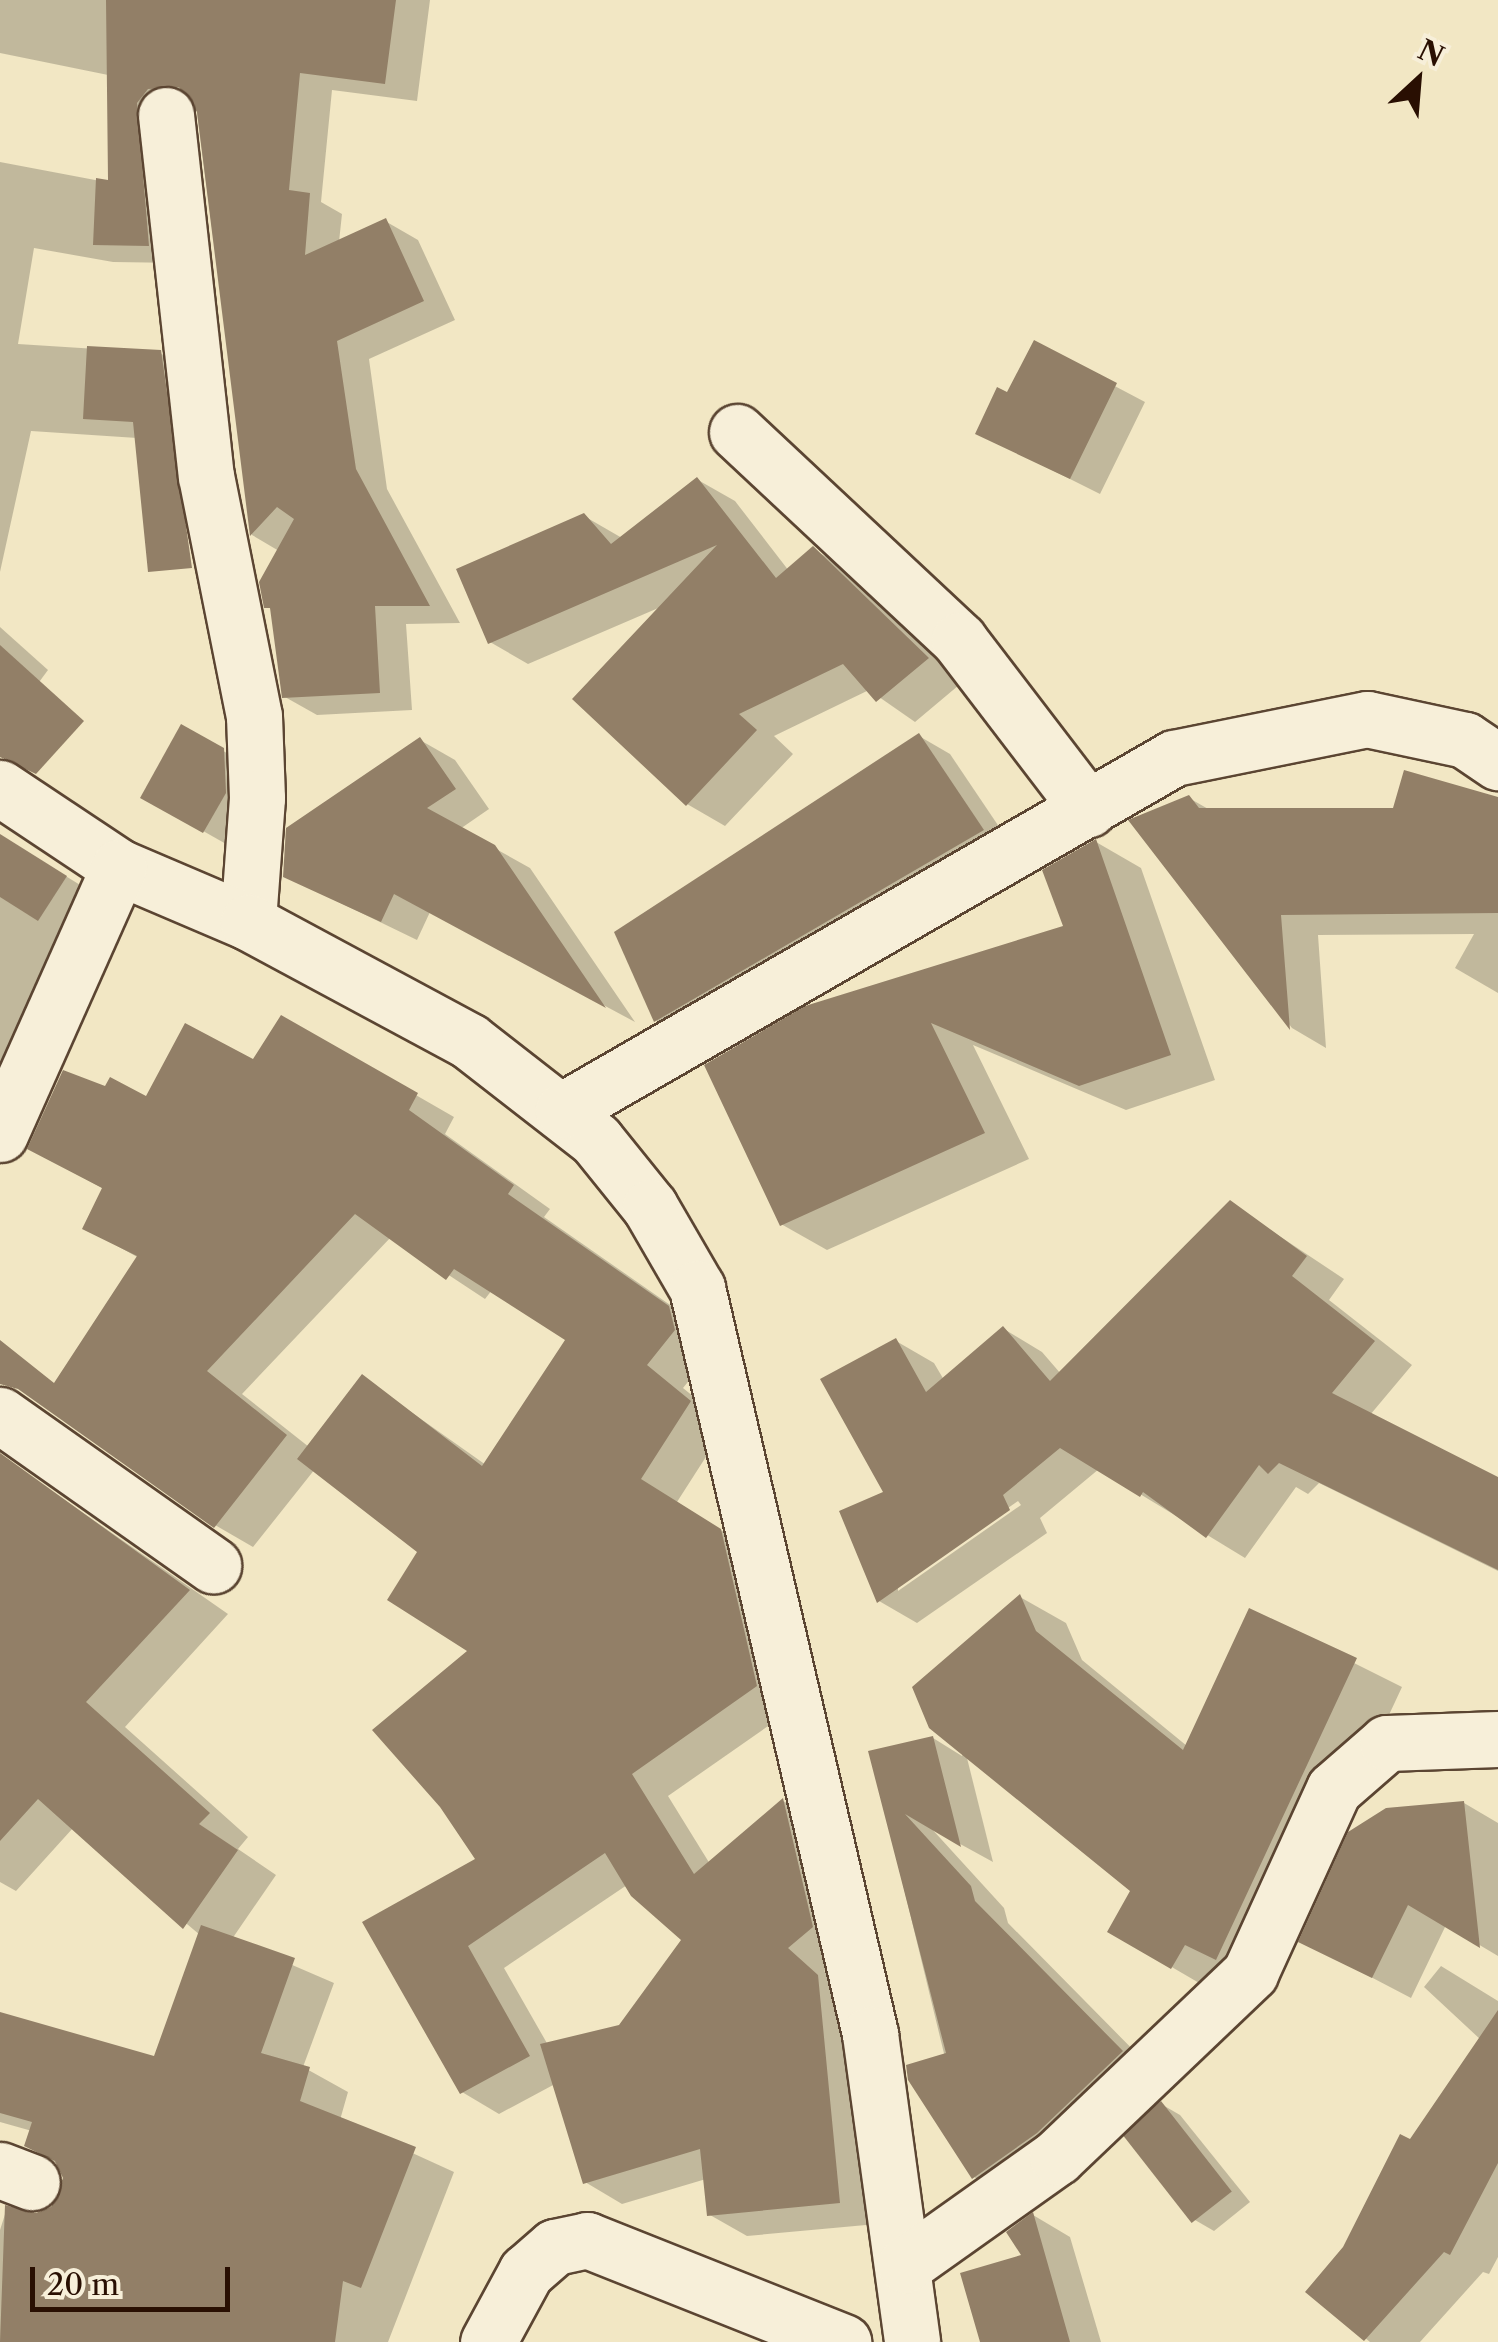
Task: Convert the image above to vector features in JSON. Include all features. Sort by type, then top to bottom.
[{"type":"street","points":[[166,115],[206,476],[254,716],[257,798],[248,922]]},
{"type":"street","points":[[738,432],[959,640],[1088,809]]},
{"type":"street","points":[[563,1110],[1174,758],[1367,719],[1465,740],[1498,762]]},
{"type":"street","points":[[0,788],[119,867],[248,922],[468,1041],[563,1110],[650,1207],[696,1288],[870,2034],[905,2264],[912,2342]]},
{"type":"street","points":[[0,1134],[119,867]]},
{"type":"street","points":[[0,1415],[213,1565]]},
{"type":"street","points":[[905,2264],[1057,2157],[1250,1973],[1334,1789],[1387,1743],[1498,1738]]},
{"type":"street","points":[[488,2342],[526,2272],[555,2247],[587,2240],[844,2342]]},
{"type":"building","points":[[106,0],[396,0],[385,84],[300,73],[289,190],[310,193],[305,255],[386,218],[424,301],[337,341],[356,469],[430,606],[375,606],[380,693],[282,698],[270,608],[264,608],[259,582],[294,519],[277,507],[250,536],[197,112],[179,87],[148,89],[137,103],[149,246],[93,245],[96,178],[108,180]]},
{"type":"building","points":[[1034,340],[1117,383],[1070,479],[975,434],[997,387],[1007,392]]},
{"type":"building","points":[[87,346],[161,350],[192,568],[148,572],[133,422],[83,419]]},
{"type":"building","points":[[697,477],[776,578],[813,546],[929,658],[876,702],[843,664],[739,714],[757,730],[686,806],[572,699],[717,545],[488,644],[456,569],[584,513],[611,544]]},
{"type":"building","points":[[0,645],[84,721],[36,774],[0,757]]},
{"type":"building","points":[[181,724],[224,748],[226,793],[203,833],[140,798]]},
{"type":"building","points":[[919,733],[984,830],[654,1022],[614,932]]},
{"type":"building","points":[[420,737],[456,789],[427,808],[495,845],[606,1008],[394,894],[381,922],[283,877],[286,828]]},
{"type":"building","points":[[1404,770],[1498,797],[1498,913],[1281,915],[1290,1030],[1128,820],[1189,795],[1199,808],[1393,808]]},
{"type":"building","points":[[0,834],[67,876],[38,921],[0,897]]},
{"type":"building","points":[[1096,839],[1171,1055],[1079,1086],[931,1023],[985,1133],[780,1226],[704,1065],[805,1006],[1063,926],[1042,870]]},
{"type":"building","points":[[281,1015],[418,1093],[409,1110],[514,1185],[508,1194],[669,1306],[675,1330],[647,1365],[691,1401],[641,1479],[721,1529],[757,1686],[632,1774],[694,1874],[783,1798],[813,1927],[788,1948],[818,1975],[840,2203],[707,2216],[700,2149],[583,2184],[540,2044],[619,2025],[681,1940],[631,1896],[605,1853],[468,1946],[530,2056],[460,2094],[362,1922],[475,1859],[440,1807],[372,1730],[467,1651],[387,1600],[417,1552],[297,1459],[362,1374],[482,1466],[565,1340],[454,1269],[446,1280],[355,1214],[207,1371],[287,1435],[214,1528],[18,1389],[0,1384],[0,1340],[54,1383],[137,1256],[82,1229],[102,1188],[27,1149],[63,1070],[105,1086],[110,1077],[146,1096],[185,1023],[253,1059]]},
{"type":"building","points":[[1230,1200],[1307,1256],[1292,1276],[1375,1341],[1332,1393],[1498,1477],[1498,1570],[1279,1463],[1268,1474],[1259,1465],[1206,1538],[1143,1492],[1140,1497],[1060,1448],[1003,1495],[1010,1510],[877,1603],[839,1511],[883,1492],[820,1379],[896,1338],[926,1392],[1003,1326],[1050,1381]]},
{"type":"building","points":[[0,1453],[190,1590],[86,1702],[210,1813],[199,1824],[238,1850],[183,1929],[38,1799],[0,1841]]},
{"type":"building","points":[[1020,1594],[1036,1631],[1183,1750],[1249,1608],[1357,1658],[1216,1960],[1185,1945],[1171,1969],[1107,1932],[1130,1891],[929,1728],[912,1687]]},
{"type":"building","points":[[933,1736],[961,1847],[905,1814],[971,1886],[975,1901],[1123,2051],[1037,2133],[972,2179],[908,2080],[906,2065],[946,2053],[868,1751]]},
{"type":"building","points":[[1464,1801],[1480,1948],[1408,1905],[1372,1978],[1298,1942],[1348,1832],[1386,1808]]},
{"type":"building","points":[[201,1925],[295,1958],[261,2053],[310,2067],[300,2101],[416,2147],[361,2288],[343,2281],[335,2342],[0,2342],[5,2205],[36,2213],[51,2207],[63,2178],[55,2161],[24,2146],[32,2122],[0,2113],[0,2012],[154,2056]]},
{"type":"building","points":[[1498,2010],[1498,2163],[1450,2255],[1444,2252],[1364,2341],[1305,2292],[1343,2247],[1400,2134],[1410,2139]]},
{"type":"building","points":[[1161,2101],[1232,2192],[1192,2223],[1121,2132]]},
{"type":"building","points":[[1033,2212],[1070,2342],[980,2342],[960,2273],[1021,2255],[1006,2232]]}]
